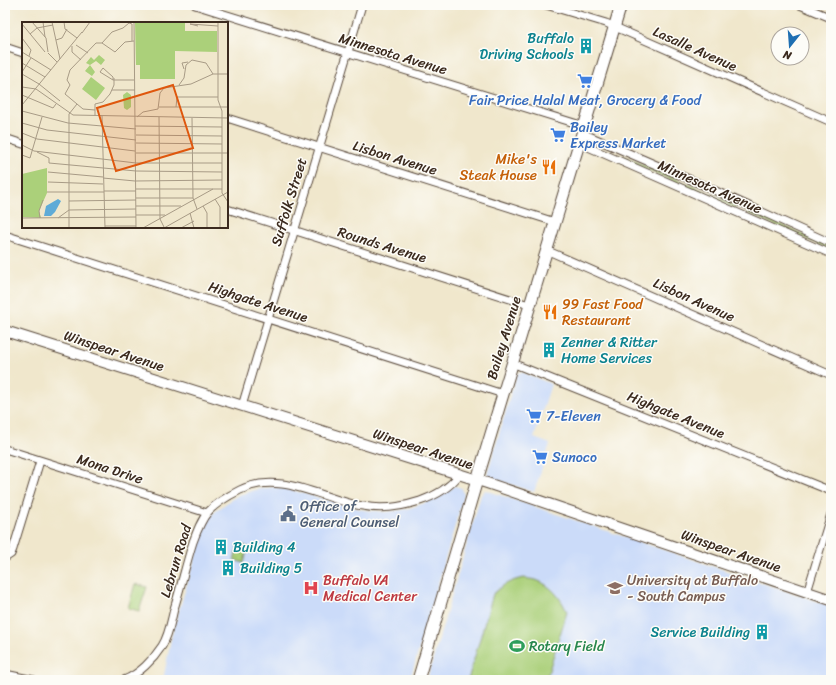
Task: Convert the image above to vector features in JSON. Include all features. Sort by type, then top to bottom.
[{"type":"main road","name":"Bailey Avenue","points":[[418,680],[476,480],[621,5]]},
{"type":"street","name":"Minnesota Avenue","points":[[195,5],[348,53],[581,134],[831,243]]},
{"type":"street","name":"Suffolk Street","points":[[242,406],[362,5]]},
{"type":"street","name":"Lasalle Avenue","points":[[546,5],[606,23],[831,122]]},
{"type":"street","points":[[800,5],[831,18]]},
{"type":"street","points":[[5,47],[22,53]]},
{"type":"street","name":"Lisbon Avenue","points":[[228,118],[555,222]]},
{"type":"street","name":"Minnesota Avenue","points":[[581,134],[739,214],[831,254]]},
{"type":"street","points":[[5,138],[22,144]]},
{"type":"street","points":[[739,214],[744,204]]},
{"type":"street","name":"Rounds Avenue","points":[[228,209],[530,305]]},
{"type":"street","name":"Highgate Avenue","points":[[5,235],[503,394]]},
{"type":"street","name":"Lisbon Avenue","points":[[546,250],[831,375]]},
{"type":"street","name":"Winspear Avenue","points":[[5,331],[476,480],[831,600]]},
{"type":"street","name":"Highgate Avenue","points":[[512,363],[831,491]]},
{"type":"street","name":"Mona Drive","points":[[5,449],[207,513]]},
{"type":"street","points":[[5,558],[11,554],[13,549],[40,461]]},
{"type":"street","name":"Lebrun Road","points":[[124,680],[134,675],[145,666],[154,657],[162,645],[168,632],[191,549],[200,524],[207,513],[216,504],[242,489],[266,484],[291,485],[362,506],[376,508],[400,506],[422,500],[445,489],[459,475]]},
{"type":"street","points":[[807,592],[831,514]]},
{"type":"street","points":[[5,674],[34,680]]},
{"type":"shaded area","points":[[522,372],[551,384],[534,438],[550,444],[534,492],[491,478],[487,475],[516,376],[518,373]]},
{"type":"shaded area","name":"Buffalo VA Medical Center","points":[[455,486],[462,488],[464,495],[410,680],[163,680],[172,634],[206,522],[211,515],[229,501],[237,496],[254,490],[273,487],[284,488],[364,510],[387,512],[407,509],[425,503],[439,497]]},
{"type":"shaded area","name":"University at Buffalo - South Campus","points":[[485,490],[831,606],[831,680],[427,680],[481,495]]},
{"type":"green space","points":[[623,156],[736,205],[736,207],[734,208],[623,159]]},
{"type":"green space","points":[[748,210],[831,247],[831,250],[747,213],[746,211]]},
{"type":"green space","points":[[239,544],[248,547],[244,563],[234,560]]},
{"type":"green space","name":"Rotary Field","points":[[523,578],[536,580],[546,585],[559,597],[567,612],[546,680],[468,680],[493,594],[506,584]]},
{"type":"green space","points":[[135,584],[147,587],[139,611],[128,608]]},
{"type":"place","name":"Buffalo Driving Schools","points":[[586,46]]},
{"type":"place","name":"Fair Price Halal Meat, Grocery & Food","points":[[585,81]]},
{"type":"place","name":"Bailey Express Market","points":[[558,135]]},
{"type":"place","name":"Mike's Steak House","points":[[549,167]]},
{"type":"place","name":"99 Fast Food Restaurant","points":[[550,312]]},
{"type":"place","name":"Zenner & Ritter Home Services","points":[[549,350]]},
{"type":"place","name":"7-Eleven","points":[[534,416]]},
{"type":"place","name":"Sunoco","points":[[540,457]]},
{"type":"place","name":"Office of General Counsel","points":[[288,514]]},
{"type":"place","name":"Building 4","points":[[221,547]]},
{"type":"place","name":"Building 5","points":[[228,568]]},
{"type":"place","name":"Buffalo VA Medical Center","points":[[311,588]]},
{"type":"place","name":"University at Buffalo - South Campus","points":[[615,588]]},
{"type":"place","name":"Service Building","points":[[762,632]]},
{"type":"place","name":"Rotary Field","points":[[517,646]]}]
